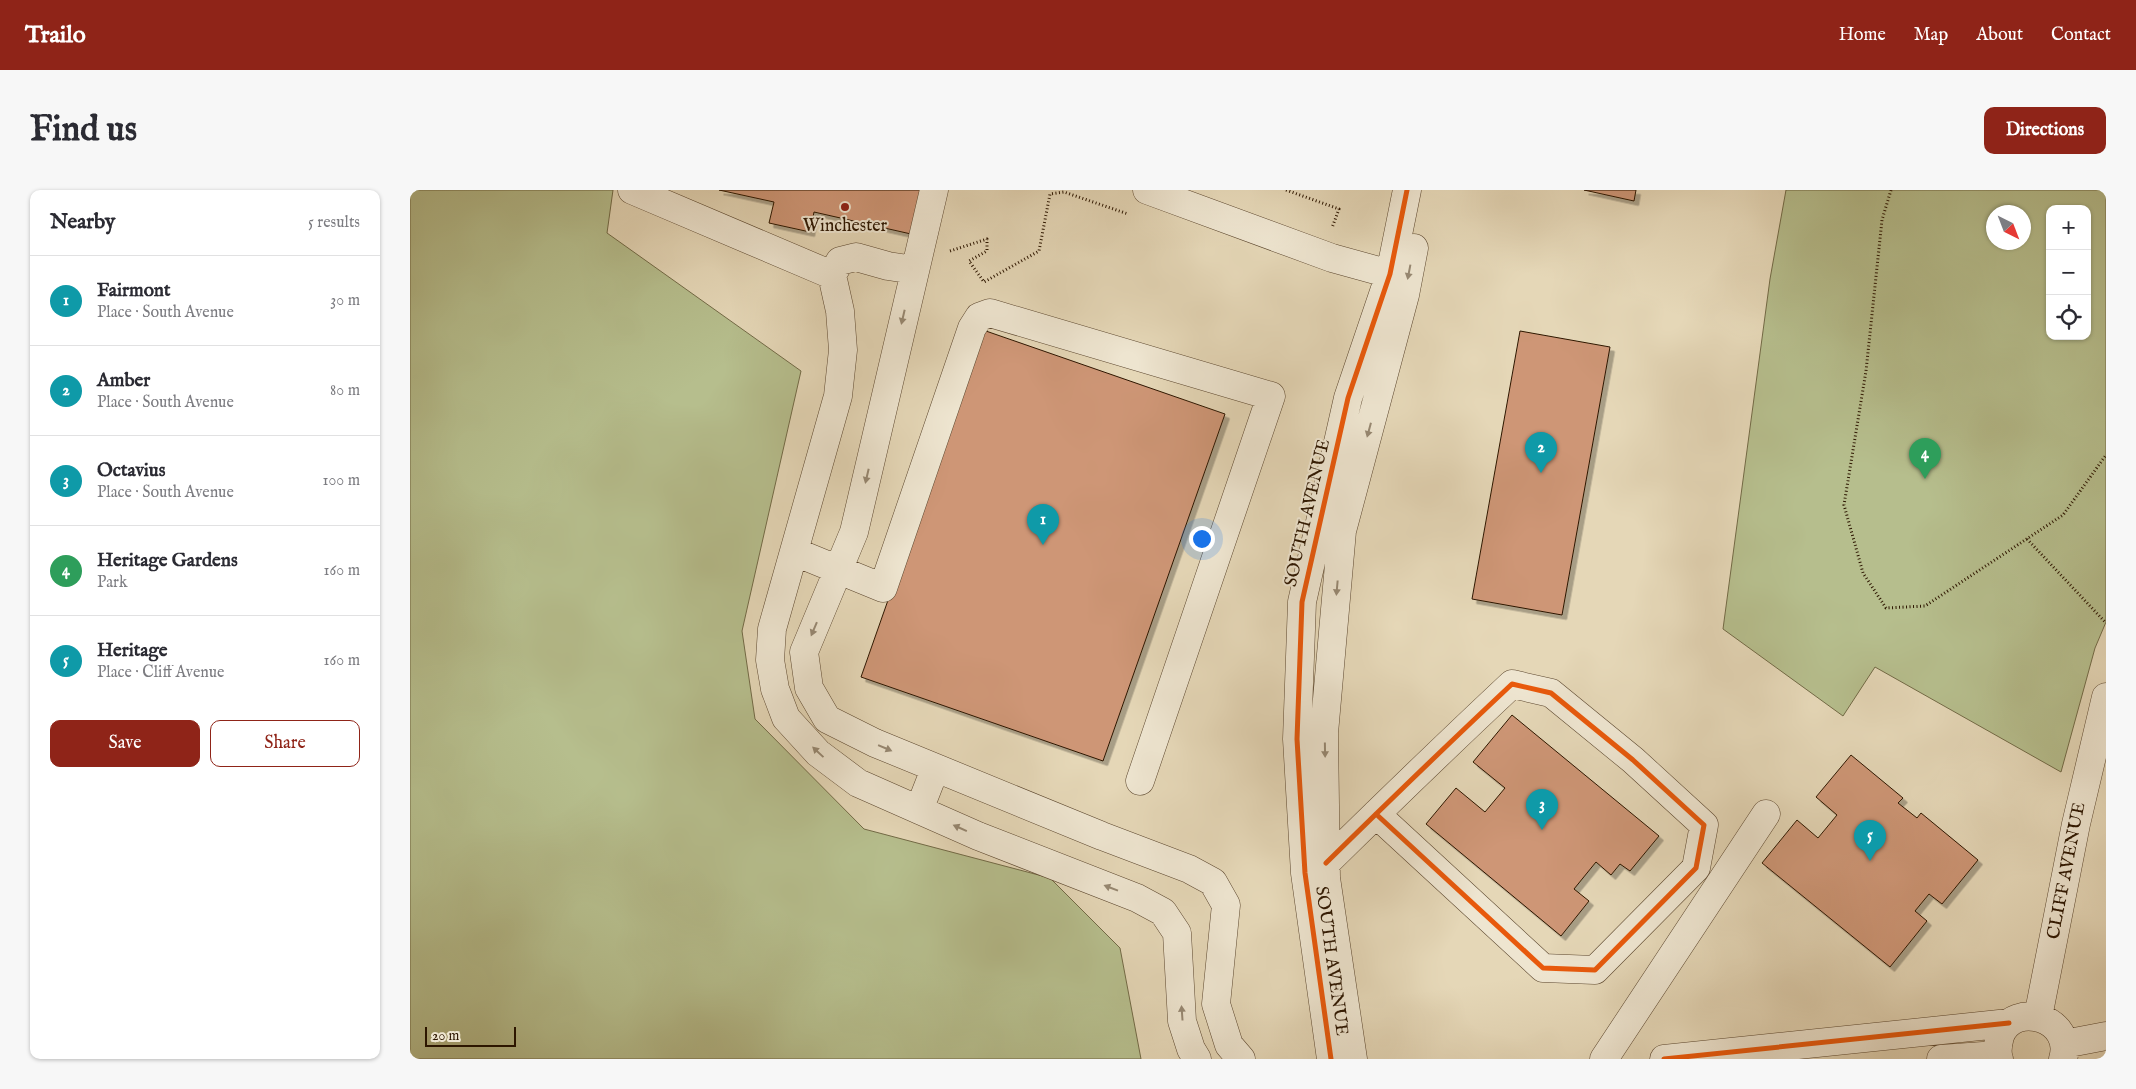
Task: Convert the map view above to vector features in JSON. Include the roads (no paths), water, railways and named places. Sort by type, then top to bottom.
[{"type":"street","points":[[632,190],[832,275]]},
{"type":"street","points":[[934,190],[854,532],[804,652],[809,688],[827,719],[875,744],[1102,836],[1189,868],[1213,882],[1226,905],[1216,1004],[1228,1045],[1241,1059]]},
{"type":"street","points":[[1147,190],[1332,258],[1390,274]]},
{"type":"street","name":"SOUTH AVENUE","points":[[1331,1059],[1305,873],[1297,738],[1302,602],[1348,398],[1390,274],[1407,190]]},
{"type":"street","points":[[1353,1059],[1326,878],[1324,733],[1342,531],[1405,295],[1425,190]]},
{"type":"street","points":[[917,260],[888,266],[856,257],[840,261],[832,275],[840,311],[844,350],[838,396],[796,552],[772,629],[770,660],[776,689],[786,718],[818,753],[858,783],[978,836],[1137,898],[1162,912],[1176,933],[1182,1021],[1191,1049],[1197,1059]]},
{"type":"street","points":[[796,552],[883,588],[972,328],[979,316],[990,313],[1271,396],[1140,781]]},
{"type":"street","points":[[1326,863],[1376,814],[1512,684],[1551,693],[1633,760],[1704,825],[1696,868],[1594,970],[1543,968],[1376,814]]},
{"type":"street","name":"CLIFF AVENUE","points":[[2038,1017],[2076,824],[2101,736],[2106,698]]},
{"type":"street","points":[[919,810],[935,769]]},
{"type":"street","points":[[1604,1059],[1766,814]]},
{"type":"street","points":[[1664,1059],[2009,1023],[2020,1018],[2038,1017],[2053,1024],[2060,1033],[2063,1051],[2106,1036]]},
{"type":"street","points":[[1941,1059],[1998,1057],[2000,1038],[2009,1023]]},
{"type":"place","name":"Winchester","points":[[845,207]]},
{"type":"place","name":"Amber","points":[[1541,473]]},
{"type":"place","name":"Heritage Gardens","points":[[1925,479]]},
{"type":"place","name":"Fairmont","points":[[1043,545]]},
{"type":"place","name":"Octavius","points":[[1542,830]]},
{"type":"place","name":"Heritage","points":[[1870,861]]}]
